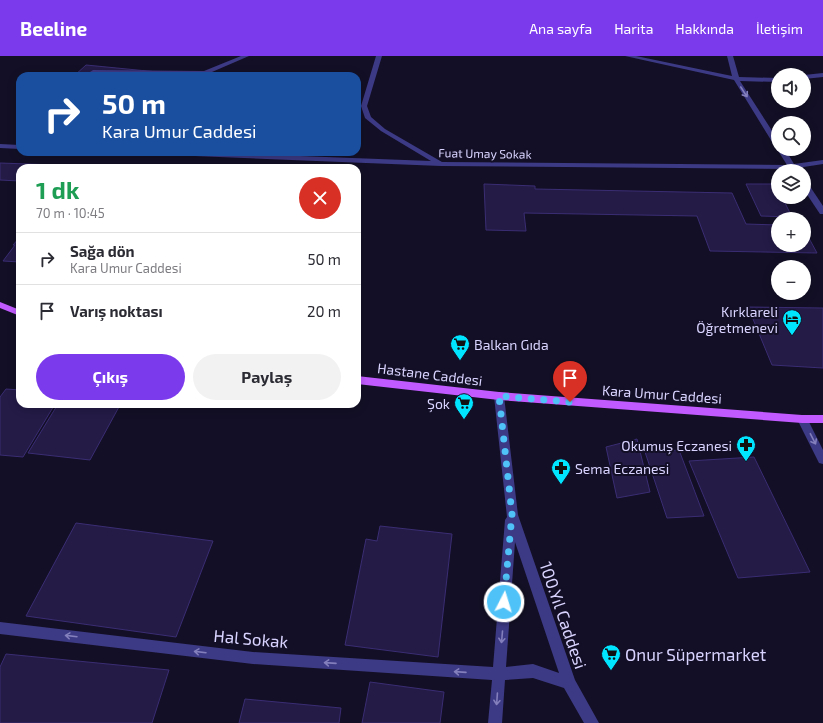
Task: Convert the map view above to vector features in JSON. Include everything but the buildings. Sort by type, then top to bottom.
[{"type":"main road","points":[[0,305],[16,311]]},
{"type":"main road","name":"Hastane Caddesi","points":[[361,380],[499,396]]},
{"type":"main road","name":"Kara Umur Caddesi","points":[[499,396],[802,419],[823,419]]},
{"type":"street","points":[[207,72],[246,56]]},
{"type":"street","points":[[379,56],[364,106],[368,118],[383,130],[441,164]]},
{"type":"street","points":[[628,56],[736,79],[771,80]]},
{"type":"street","points":[[730,56],[736,79],[771,134]]},
{"type":"street","points":[[811,76],[823,75]]},
{"type":"street","points":[[0,146],[16,147]]},
{"type":"street","name":"Fuat Umay Sokak","points":[[256,156],[441,164],[771,169]]},
{"type":"street","name":"Fuat Umay Sokak","points":[[811,165],[823,162]]},
{"type":"street","points":[[811,194],[823,212]]},
{"type":"street","name":"100.Yıl Caddesi","points":[[496,723],[512,514],[499,396]]},
{"type":"street","points":[[802,419],[823,460]]},
{"type":"street","name":"100.Yıl Caddesi","points":[[512,514],[569,683],[592,723]]},
{"type":"street","name":"Hal Sokak","points":[[0,628],[253,658],[499,674],[533,671],[569,683]]},
{"type":"place","name":"Kırklareli Öğretmenevi","points":[[792,336]]},
{"type":"place","name":"Balkan Gıda","points":[[460,361]]},
{"type":"place","name":"Şok","points":[[464,420]]},
{"type":"place","name":"Okumuş Eczanesi","points":[[746,462]]},
{"type":"place","name":"Sema Eczanesi","points":[[561,485]]},
{"type":"place","name":"Onur Süpermarket","points":[[611,671]]},
{"type":"route","points":[[504,602],[512,514],[499,396],[570,402]]}]
